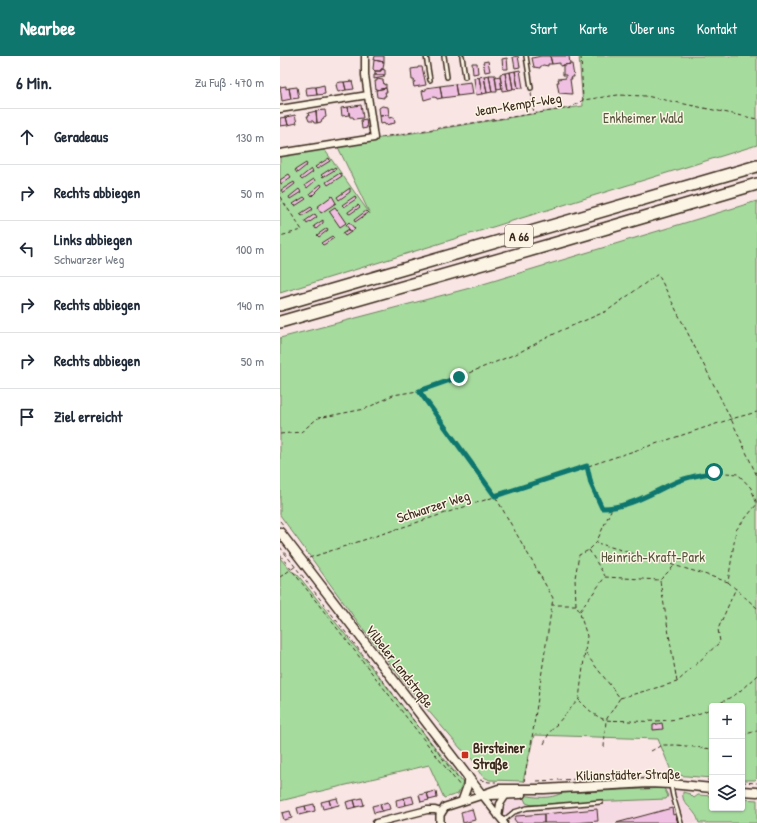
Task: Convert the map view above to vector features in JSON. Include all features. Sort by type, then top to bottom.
[{"type":"highway","name":"A 66","points":[[280,305],[757,166]]},
{"type":"highway","name":"A 66","points":[[280,322],[757,184]]},
{"type":"main road","name":"Vilbeler Landstraße","points":[[280,532],[482,795]]},
{"type":"main road","points":[[468,776],[483,786],[499,789]]},
{"type":"main road","name":"Kilianstädter Straße","points":[[499,789],[544,789],[643,784],[671,784],[709,788]]},
{"type":"main road","points":[[482,795],[499,789]]},
{"type":"main road","name":"Kilianstädter Straße","points":[[482,795],[528,793],[544,789]]},
{"type":"main road","points":[[745,791],[757,792]]},
{"type":"street","points":[[280,153],[374,138],[364,69],[365,56]]},
{"type":"street","points":[[280,109],[368,95]]},
{"type":"street","points":[[462,801],[467,790],[468,776]]},
{"type":"street","points":[[440,823],[441,812],[448,806],[482,795]]},
{"type":"street","name":"Vilbeler Landstraße","points":[[482,795],[502,820]]},
{"type":"street","points":[[502,820],[500,804],[506,795]]},
{"type":"street","points":[[376,823],[427,810],[436,810],[441,812]]},
{"type":"lane","points":[[426,56],[430,80]]},
{"type":"lane","points":[[444,56],[447,77]]},
{"type":"lane","points":[[462,56],[465,77]]},
{"type":"lane","points":[[526,56],[531,88]]},
{"type":"lane","points":[[671,784],[672,796],[681,823]]},
{"type":"lane","points":[[502,820],[514,812],[527,808],[601,802]]},
{"type":"path","points":[[581,56],[583,100]]},
{"type":"path","points":[[531,88],[534,114]]},
{"type":"path","name":"Jean-Kempf-Weg","points":[[374,138],[570,108],[583,100],[618,95],[646,96],[757,119]]},
{"type":"path","points":[[280,197],[302,230],[280,236]]},
{"type":"path","points":[[280,434],[301,432],[318,418],[365,409],[393,395],[419,391],[459,377],[518,353],[560,331],[607,311],[658,274],[731,419],[757,476]]},
{"type":"path","points":[[419,391],[495,496],[553,598],[530,751]]},
{"type":"path","name":"Schwarzer Weg","points":[[280,577],[308,558],[731,419],[757,412]]},
{"type":"path","points":[[587,466],[591,484],[602,508],[612,508],[638,500],[682,480],[714,472],[738,474],[751,488],[757,504],[736,530],[728,582]]},
{"type":"path","points":[[544,744],[549,732],[579,699],[588,636],[576,605],[575,578],[579,555],[589,550],[596,543],[612,508]]},
{"type":"path","points":[[596,543],[728,582],[757,608]]},
{"type":"path","points":[[280,547],[467,790]]},
{"type":"path","points":[[589,550],[605,577]]},
{"type":"path","points":[[280,555],[460,787],[467,790]]},
{"type":"path","points":[[605,577],[660,580],[674,566]]},
{"type":"path","points":[[579,611],[605,577]]},
{"type":"path","points":[[660,580],[677,682]]},
{"type":"path","points":[[604,747],[606,720],[620,698],[677,682],[720,642],[718,629],[736,588]]},
{"type":"path","points":[[552,605],[576,605]]},
{"type":"path","points":[[585,653],[620,698]]},
{"type":"path","points":[[720,703],[738,693],[757,675]]},
{"type":"path","points":[[579,699],[592,712],[606,720],[653,722],[673,720],[698,714],[709,709]]},
{"type":"path","points":[[745,735],[757,731]]},
{"type":"path","points":[[651,751],[662,745],[709,749]]},
{"type":"path","points":[[524,782],[528,757]]},
{"type":"path","points":[[532,782],[623,777]]},
{"type":"path","points":[[481,779],[492,782]]},
{"type":"path","points":[[745,782],[757,783]]},
{"type":"shaded area","points":[[664,788],[681,790],[698,823],[511,823],[504,814],[503,808],[506,799],[512,796]]},
{"type":"green space","name":"Enkheimer Wald","points":[[579,56],[757,56],[757,145],[280,293],[280,156],[324,149],[370,214],[337,145],[583,106]]},
{"type":"green space","name":"Heinrich-Kraft-Park","points":[[757,201],[757,778],[755,780],[745,780],[745,703],[709,703],[709,778],[674,775],[658,739],[534,735],[523,781],[490,780],[485,778],[480,773],[469,755],[461,749],[408,687],[354,617],[280,515],[280,338],[470,288]]},
{"type":"green space","points":[[280,558],[291,571],[297,574],[458,776],[463,783],[458,794],[444,798],[429,765],[280,801]]},
{"type":"green space","points":[[664,788],[668,796],[666,799],[532,805],[526,803],[523,796],[546,797],[562,793]]},
{"type":"green space","points":[[683,792],[690,794],[694,798],[698,795],[709,796],[709,811],[745,811],[745,799],[757,800],[757,823],[699,823],[696,815],[683,799]]},
{"type":"building","points":[[375,56],[384,56],[384,62],[374,60]]},
{"type":"building","points":[[518,56],[520,67],[515,68],[513,57]]},
{"type":"building","points":[[550,56],[552,64],[548,64],[548,66],[543,65],[540,68],[534,67],[532,58]]},
{"type":"building","points":[[550,56],[569,56],[570,64],[560,66],[560,63],[552,64]]},
{"type":"building","points":[[507,58],[508,69],[503,69],[502,59]]},
{"type":"building","points":[[374,60],[384,62],[383,69],[381,69],[381,71],[375,71],[373,69]]},
{"type":"building","points":[[488,61],[490,71],[485,72],[483,62]]},
{"type":"building","points":[[472,63],[477,63],[478,73],[473,74]]},
{"type":"building","points":[[572,64],[574,77],[571,77],[572,79],[570,79],[572,94],[559,93],[557,82],[559,82],[558,79],[566,78],[566,75],[563,75],[563,65]]},
{"type":"building","points":[[422,67],[426,85],[414,87],[413,82],[415,82],[412,80],[411,69]]},
{"type":"building","points":[[381,69],[385,70],[385,75],[375,75],[375,71],[381,71]]},
{"type":"building","points":[[520,70],[523,88],[518,88],[515,71]]},
{"type":"building","points":[[515,71],[518,88],[513,89],[510,72]]},
{"type":"building","points":[[510,72],[513,89],[508,90],[505,73]]},
{"type":"building","points":[[505,73],[508,90],[502,91],[500,74]]},
{"type":"building","points":[[374,75],[384,75],[384,77],[374,79]]},
{"type":"building","points":[[489,75],[492,92],[487,93],[484,76]]},
{"type":"building","points":[[489,75],[495,75],[497,92],[492,92]]},
{"type":"building","points":[[484,76],[487,93],[482,94],[479,77]]},
{"type":"building","points":[[500,76],[502,88],[497,89],[495,77]]},
{"type":"building","points":[[479,77],[482,94],[476,95],[474,78]]},
{"type":"building","points":[[377,79],[383,80],[384,85],[386,84],[386,88],[376,90],[375,81],[377,81]]},
{"type":"building","points":[[352,81],[354,89],[346,90],[344,82]]},
{"type":"building","points":[[344,82],[346,90],[338,92],[336,85],[337,83]]},
{"type":"building","points":[[471,82],[473,94],[457,96],[455,84]]},
{"type":"building","points":[[455,84],[457,96],[442,98],[440,86]]},
{"type":"building","points":[[324,85],[325,94],[317,95],[316,87]]},
{"type":"building","points":[[286,86],[286,89],[289,88],[291,99],[282,101],[280,87]]},
{"type":"building","points":[[440,86],[442,98],[437,99],[434,97],[424,100],[422,91],[426,90],[426,88]]},
{"type":"building","points":[[297,87],[299,98],[291,99],[289,88]]},
{"type":"building","points":[[316,87],[317,95],[307,96],[306,88]]},
{"type":"building","points":[[386,88],[387,92],[385,92],[386,96],[384,96],[384,98],[377,97],[376,90]]},
{"type":"building","points":[[361,105],[363,118],[354,119],[353,117],[350,117],[348,107]]},
{"type":"building","points":[[382,106],[388,107],[389,115],[380,116],[379,108]]},
{"type":"building","points":[[348,107],[349,115],[342,116],[341,108]]},
{"type":"building","points":[[325,110],[326,117],[322,119],[321,122],[317,123],[316,111]]},
{"type":"building","points":[[316,111],[317,123],[309,121],[307,116],[309,116],[308,113]]},
{"type":"building","points":[[295,115],[297,123],[288,125],[286,117]]},
{"type":"building","points":[[389,115],[389,118],[394,117],[395,123],[385,125],[385,123],[381,124],[380,116]]},
{"type":"building","points":[[286,117],[288,125],[280,126],[280,118]]},
{"type":"building","points":[[366,119],[367,128],[362,129],[361,120]]},
{"type":"building","points":[[329,158],[330,161],[317,169],[315,167]]},
{"type":"building","points":[[306,163],[307,165],[297,173],[295,170]]},
{"type":"building","points":[[335,167],[336,169],[323,177],[321,175],[332,168]]},
{"type":"building","points":[[311,169],[313,172],[302,180],[300,178]]},
{"type":"building","points":[[340,173],[342,176],[328,185],[326,182]]},
{"type":"building","points":[[289,174],[291,177],[281,184],[280,180]]},
{"type":"building","points":[[314,179],[315,181],[307,188],[305,185]]},
{"type":"building","points":[[294,182],[295,184],[283,193],[281,190]]},
{"type":"building","points":[[321,184],[322,186],[312,196],[310,193]]},
{"type":"building","points":[[350,188],[350,192],[339,200],[337,197]]},
{"type":"building","points":[[299,189],[301,192],[290,199],[289,197]]},
{"type":"building","points":[[332,196],[336,203],[321,213],[317,207]]},
{"type":"building","points":[[355,196],[356,199],[344,207],[342,205]]},
{"type":"building","points":[[304,197],[306,199],[295,206],[293,204]]},
{"type":"building","points":[[358,205],[360,207],[350,214],[348,213],[348,212]]},
{"type":"building","points":[[311,207],[313,209],[302,216],[300,214]]},
{"type":"building","points":[[335,207],[346,223],[340,227],[329,211]]},
{"type":"building","points":[[366,211],[368,213],[355,222],[354,220]]},
{"type":"building","points":[[315,214],[317,217],[307,224],[305,221]]},
{"type":"building","points":[[323,220],[323,223],[316,229],[314,226]]},
{"type":"building","points":[[349,222],[355,229],[351,232],[346,225]]},
{"type":"building","points":[[327,228],[328,230],[319,237],[317,235]]},
{"type":"building","points":[[349,229],[351,232],[345,236],[343,233]]},
{"type":"building","points":[[332,236],[334,238],[325,244],[323,245],[321,243]]},
{"type":"building","points":[[662,723],[663,729],[653,730],[653,725]]},
{"type":"building","points":[[436,791],[437,798],[429,800],[427,793]]},
{"type":"building","points":[[427,793],[429,800],[421,802],[419,795]]},
{"type":"building","points":[[412,796],[414,803],[406,805],[404,798]]},
{"type":"building","points":[[337,798],[339,805],[331,807],[329,800]]},
{"type":"building","points":[[362,798],[364,805],[356,807],[354,800]]},
{"type":"building","points":[[404,798],[406,805],[397,807],[396,800]]},
{"type":"building","points":[[329,800],[331,807],[323,809],[321,802]]},
{"type":"building","points":[[354,800],[356,807],[348,809],[346,802]]},
{"type":"building","points":[[388,802],[390,809],[382,811],[380,804]]},
{"type":"building","points":[[314,804],[315,811],[307,813],[305,806]]},
{"type":"building","points":[[380,804],[382,811],[374,813],[372,806]]},
{"type":"building","points":[[305,806],[307,813],[299,815],[297,808]]},
{"type":"building","points":[[672,808],[673,815],[675,814],[678,823],[616,823]]},
{"type":"building","points":[[472,809],[475,820],[463,823],[461,812]]},
{"type":"building","points":[[597,809],[598,821],[544,823],[544,814]]},
{"type":"building","points":[[290,811],[292,818],[284,820],[282,813]]},
{"type":"building","points":[[544,814],[544,823],[517,823],[514,819],[516,816]]},
{"type":"place","name":"Birsteiner Straße","points":[[465,755]]},
{"type":"route","points":[[459,377],[419,391],[495,496],[587,466],[591,484],[602,508],[612,508],[638,500],[682,480],[714,472]]}]
